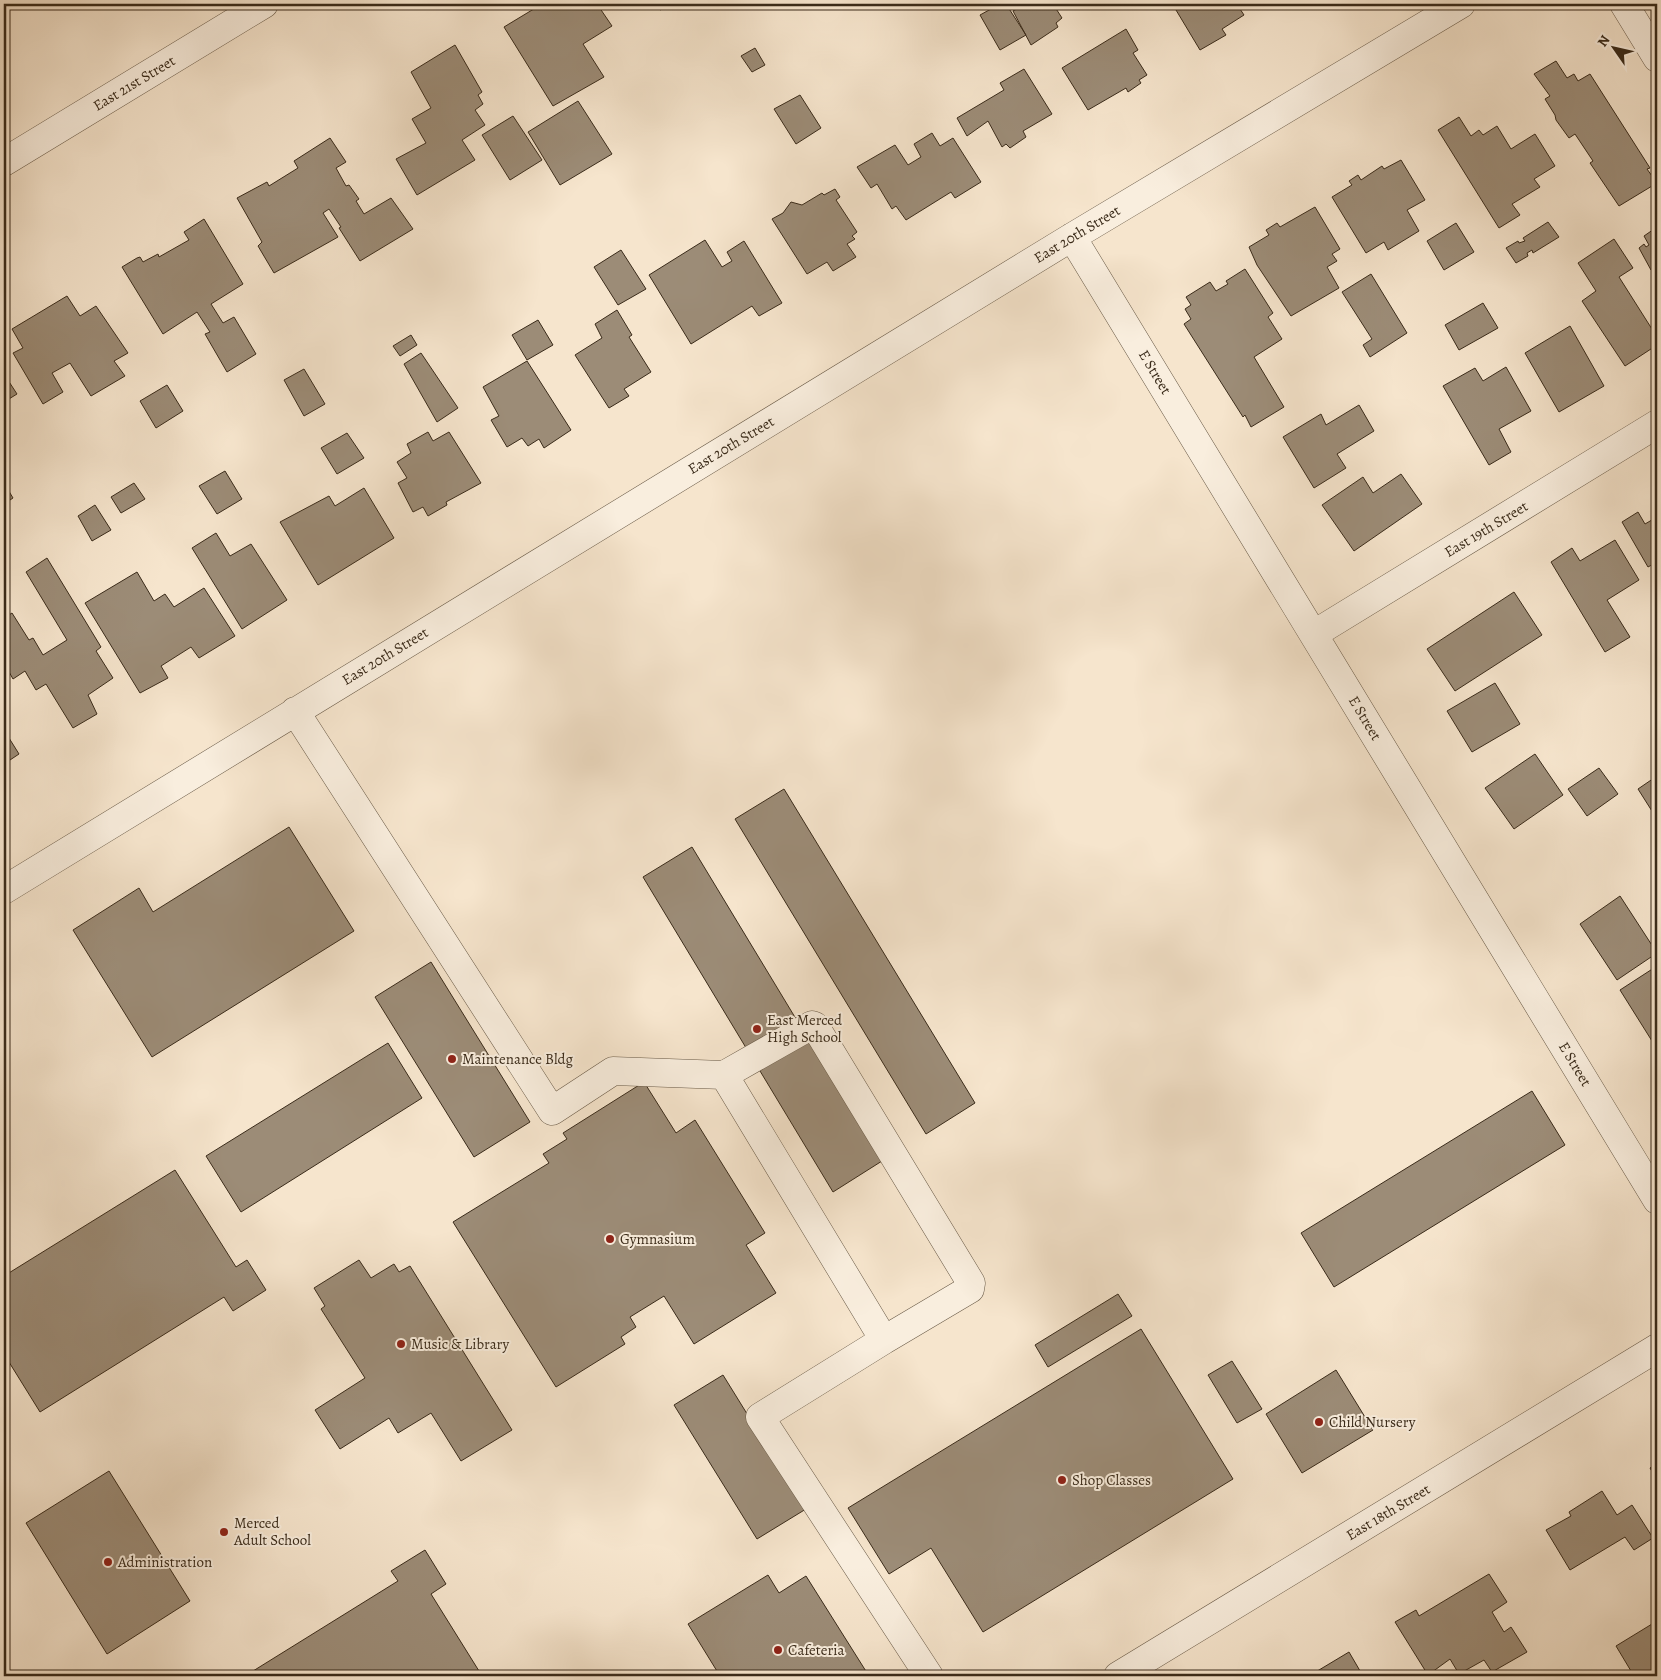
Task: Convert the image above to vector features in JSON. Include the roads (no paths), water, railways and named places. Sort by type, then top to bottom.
[{"type":"street","name":"East 21st Street","points":[[5,159],[264,4]]},
{"type":"street","name":"East 20th Street","points":[[4,890],[1072,237],[1461,4]]},
{"type":"street","points":[[1624,4],[1657,58]]},
{"type":"street","name":"E Street","points":[[1072,237],[1657,1200]]},
{"type":"street","name":"East 19th Street","points":[[1314,634],[1657,424]]},
{"type":"street","points":[[295,711],[552,1111],[613,1071],[724,1074],[812,1025],[815,1026],[971,1283],[970,1289],[760,1417],[929,1676]]},
{"type":"street","points":[[724,1074],[884,1340]]},
{"type":"street","name":"East 18th Street","points":[[1118,1676],[1657,1348]]},
{"type":"place","name":"East Merced High School","points":[[757,1029]]},
{"type":"place","name":"Maintenance Bldg","points":[[452,1059]]},
{"type":"place","name":"Gymnasium","points":[[610,1239]]},
{"type":"place","name":"Music & Library","points":[[401,1344]]},
{"type":"place","name":"Child Nursery","points":[[1319,1422]]},
{"type":"place","name":"Shop Classes","points":[[1062,1480]]},
{"type":"place","name":"Merced Adult School","points":[[224,1532]]},
{"type":"place","name":"Administration","points":[[108,1562]]},
{"type":"place","name":"Cafeteria","points":[[778,1650]]}]
